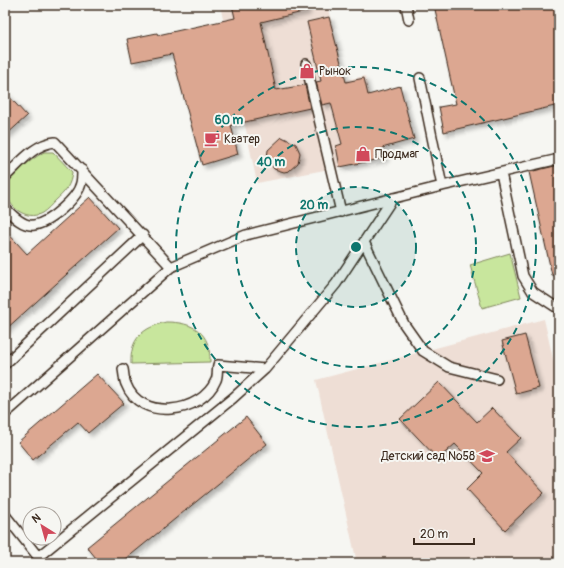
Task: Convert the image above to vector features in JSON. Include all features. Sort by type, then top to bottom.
[{"type":"lane","points":[[406,5],[409,20]]},
{"type":"lane","points":[[306,64],[341,212]]},
{"type":"lane","points":[[420,78],[442,186]]},
{"type":"lane","points":[[5,177],[37,147],[55,142],[143,235],[171,267]]},
{"type":"lane","points":[[5,414],[171,267],[246,235],[442,186],[559,159]]},
{"type":"lane","points":[[5,208],[15,219],[32,226],[48,220],[74,197],[81,184],[82,170]]},
{"type":"lane","points":[[501,173],[524,276],[533,292],[559,309]]},
{"type":"lane","points":[[5,515],[41,560],[233,398],[265,369],[336,284],[393,198]]},
{"type":"lane","points":[[5,364],[143,235]]},
{"type":"lane","points":[[364,242],[404,324],[423,351],[449,367],[497,379]]},
{"type":"lane","points":[[123,369],[126,385],[134,396],[147,405],[164,409],[180,409],[196,403],[208,392],[216,380],[218,365],[265,369]]},
{"type":"shaded area","points":[[220,5],[327,5],[346,80],[365,76],[379,137],[336,146],[340,167],[257,183]]},
{"type":"shaded area","points":[[544,319],[559,385],[559,557],[533,563],[483,563],[477,561],[468,563],[357,563],[316,380]]},
{"type":"green space","points":[[44,152],[53,152],[72,172],[71,177],[65,191],[48,209],[36,215],[29,215],[17,210],[13,206],[7,194],[7,187],[17,172]]},
{"type":"green space","points":[[510,253],[521,297],[482,308],[470,265]]},
{"type":"green space","points":[[166,322],[184,324],[192,327],[204,336],[210,352],[210,362],[131,364],[131,355],[135,341],[139,336],[144,331]]},
{"type":"building","points":[[232,5],[306,5],[307,11],[261,22],[276,90],[305,85],[310,108],[231,125],[238,154],[202,165],[172,54],[132,62],[127,39],[157,33],[158,35],[235,18]]},
{"type":"building","points":[[434,5],[559,5],[559,105],[444,132],[439,107],[456,104]]},
{"type":"building","points":[[329,17],[346,82],[364,78],[368,95],[400,86],[414,139],[382,148],[385,158],[340,167],[336,146],[342,144],[331,103],[322,105],[316,82],[321,81],[307,22]]},
{"type":"building","points":[[5,92],[27,116],[5,136]]},
{"type":"building","points":[[282,137],[296,144],[300,153],[298,163],[289,171],[284,172],[274,169],[267,158],[268,150]]},
{"type":"building","points":[[559,165],[559,275],[552,275],[529,172]]},
{"type":"building","points":[[90,197],[118,228],[5,330],[5,230],[27,254]]},
{"type":"building","points":[[525,335],[539,388],[516,394],[502,341]]},
{"type":"building","points":[[97,374],[124,403],[88,433],[78,422],[33,460],[18,442]]},
{"type":"building","name":"Детский сад №58","points":[[439,382],[477,422],[492,408],[521,438],[506,452],[544,493],[505,530],[467,489],[483,473],[455,444],[438,459],[400,419]]},
{"type":"building","points":[[246,417],[267,444],[121,563],[100,563],[87,547]]},
{"type":"place","name":"Рынок","points":[[307,71]]},
{"type":"place","name":"Кватер","points":[[212,139]]},
{"type":"place","name":"Продмаг","points":[[363,154]]},
{"type":"place","name":"Детский сад №58","points":[[487,456]]}]
